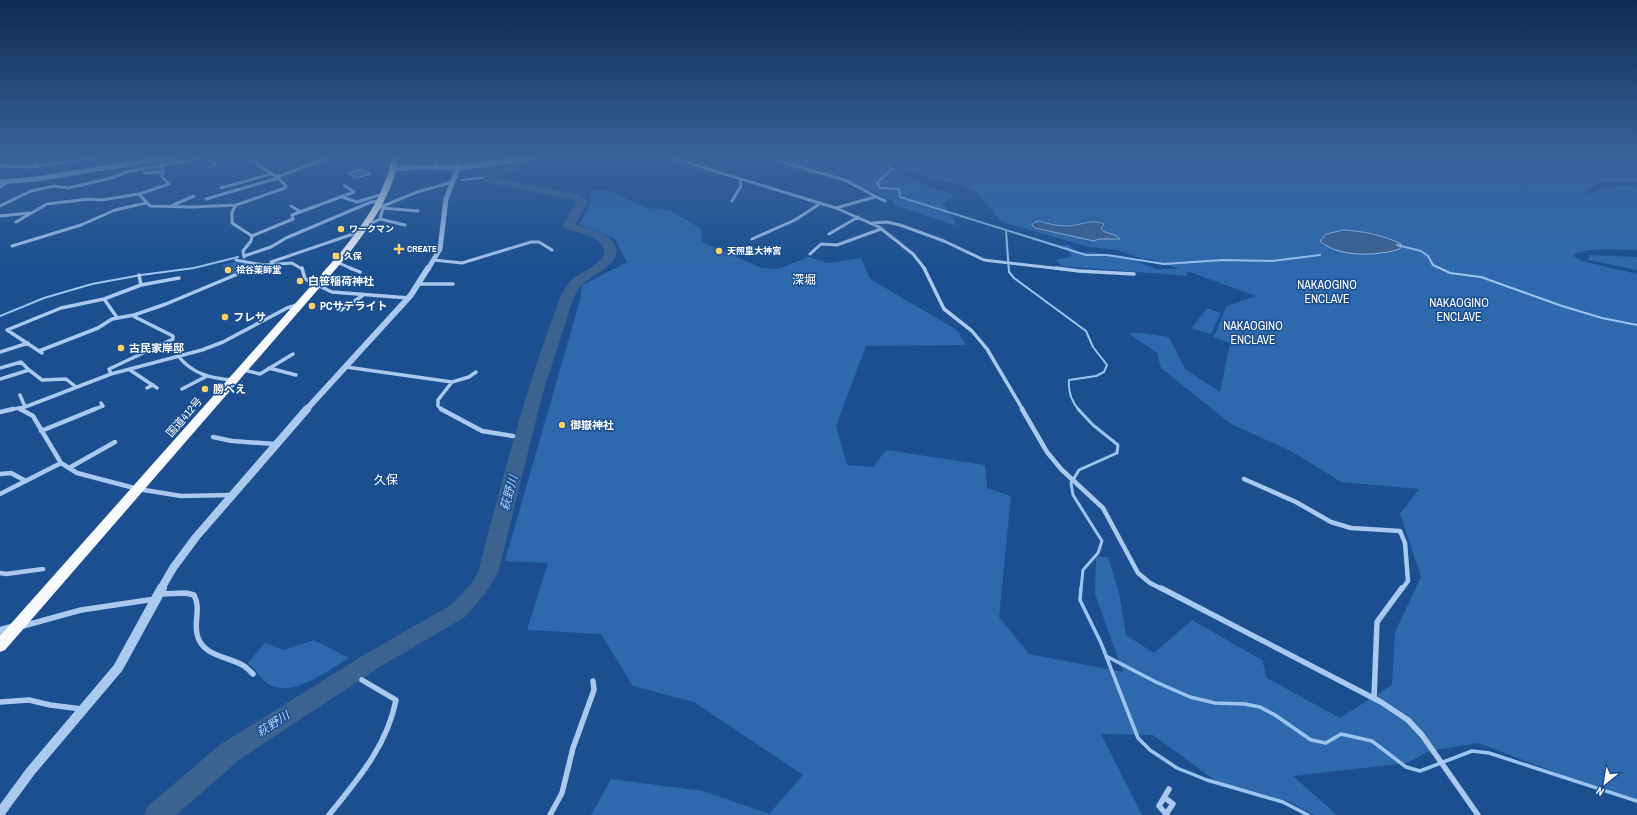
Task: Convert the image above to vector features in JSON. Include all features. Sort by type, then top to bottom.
[{"type":"highway","name":"国道412号","points":[[0,646],[337,262],[380,206],[384,194]]},
{"type":"street","points":[[0,206],[25,194]]},
{"type":"street","points":[[139,194],[150,206],[193,208],[236,205],[268,194]]},
{"type":"street","points":[[16,222],[47,204],[89,199],[101,200],[139,194]]},
{"type":"street","points":[[206,198],[220,194]]},
{"type":"street","points":[[252,236],[293,219],[292,215],[347,194]]},
{"type":"street","points":[[380,206],[414,194]]},
{"type":"street","points":[[0,813],[30,772],[118,668],[173,568],[231,495],[409,298],[434,260],[442,242],[446,200],[448,194]]},
{"type":"street","points":[[732,201],[736,194]]},
{"type":"street","points":[[789,194],[836,208],[871,223],[913,254],[925,269],[944,308],[972,331],[986,349],[1047,452],[1068,475],[1103,508],[1138,573],[1150,583],[1374,698],[1408,720],[1452,776],[1478,815]]},
{"type":"street","points":[[870,194],[885,200]]},
{"type":"street","points":[[170,206],[194,196]]},
{"type":"street","points":[[341,196],[357,202],[418,211]]},
{"type":"street","points":[[836,208],[875,197]]},
{"type":"street","points":[[236,260],[271,247],[286,238],[371,202],[380,206],[405,225]]},
{"type":"street","points":[[12,246],[81,225],[115,210],[146,203]]},
{"type":"street","points":[[752,240],[794,220],[821,203]]},
{"type":"street","points":[[236,205],[232,212],[232,223],[252,236]]},
{"type":"street","points":[[291,206],[301,212]]},
{"type":"street","points":[[0,216],[32,212]]},
{"type":"street","points":[[829,234],[858,217]]},
{"type":"street","points":[[871,223],[887,222],[900,224],[944,241],[977,258],[1079,271],[1134,274]]},
{"type":"street","points":[[810,254],[821,244],[837,245],[881,229]]},
{"type":"street","points":[[267,264],[362,230]]},
{"type":"street","points":[[244,258],[243,250],[251,241],[252,236]]},
{"type":"street","points":[[434,260],[462,263],[532,242],[539,242],[552,250]]},
{"type":"street","points":[[244,258],[260,264],[298,265],[302,267],[305,278],[316,286],[332,292],[409,298]]},
{"type":"street","points":[[337,262],[360,272]]},
{"type":"street","points":[[179,278],[141,285],[104,298],[62,308],[6,330],[41,352],[87,334],[98,328],[104,321],[116,316],[133,316],[213,285],[260,264]]},
{"type":"street","points":[[139,275],[141,285]]},
{"type":"street","points":[[419,284],[453,284]]},
{"type":"street","points":[[341,310],[362,295]]},
{"type":"street","points":[[104,298],[116,316]]},
{"type":"street","points":[[0,412],[25,407],[111,374],[179,357],[223,342],[287,308],[298,305]]},
{"type":"street","points":[[111,374],[109,369],[173,339],[173,336],[133,316]]},
{"type":"street","points":[[0,352],[28,344]]},
{"type":"street","points":[[242,369],[260,374],[293,354]]},
{"type":"street","points":[[179,357],[190,369],[207,376],[232,380]]},
{"type":"street","points":[[0,368],[21,362],[42,380],[54,378],[66,379],[76,387]]},
{"type":"street","points":[[346,367],[452,382],[469,377],[476,372]]},
{"type":"street","points":[[269,368],[293,374],[286,378]]},
{"type":"street","points":[[0,379],[29,370]]},
{"type":"street","points":[[130,370],[157,388]]},
{"type":"street","points":[[182,389],[207,376]]},
{"type":"street","points":[[452,382],[438,400],[438,406],[442,410],[482,432],[513,436]]},
{"type":"street","points":[[147,388],[153,385]]},
{"type":"street","points":[[20,395],[25,407]]},
{"type":"street","points":[[41,431],[103,406]]},
{"type":"street","points":[[19,408],[21,411],[33,416],[61,463],[77,473],[138,489],[181,496],[231,495]]},
{"type":"street","points":[[213,437],[232,441],[276,444]]},
{"type":"street","points":[[228,446],[232,441]]},
{"type":"street","points":[[69,468],[115,442]]},
{"type":"street","points":[[0,494],[24,480],[61,463]]},
{"type":"street","points":[[0,474],[11,473],[24,480]]},
{"type":"street","points":[[1244,479],[1296,502],[1331,522],[1351,528],[1400,531],[1404,543],[1408,581],[1377,622],[1374,698]]},
{"type":"street","points":[[0,576],[3,573],[43,568]]},
{"type":"street","points":[[0,632],[81,610],[186,593],[194,595],[198,601],[197,631],[199,641],[214,654],[245,666],[253,674]]},
{"type":"street","points":[[330,815],[375,757],[394,711],[396,700],[362,680]]},
{"type":"street","points":[[550,815],[562,793],[573,748],[594,690],[593,681]]},
{"type":"street","points":[[0,702],[29,700],[50,705],[83,709]]},
{"type":"street","points":[[1164,798],[1173,804],[1166,814],[1159,806],[1169,789]]},
{"type":"shaded area","points":[[591,194],[616,194],[647,208],[670,210],[701,229],[702,242],[762,268],[778,269],[809,257],[828,263],[861,258],[870,279],[957,330],[966,345],[866,346],[836,426],[847,465],[873,467],[886,450],[985,465],[987,488],[1011,496],[999,617],[1029,654],[1123,672],[1095,594],[1096,557],[1108,557],[1119,593],[1126,635],[1154,653],[1192,620],[1262,660],[1267,678],[1340,718],[1392,685],[1395,632],[1421,577],[1400,514],[1419,489],[1341,482],[1293,452],[1231,424],[1161,368],[1157,353],[1128,333],[1142,333],[1169,337],[1185,369],[1220,392],[1230,343],[1213,337],[1227,306],[1256,296],[1187,271],[1187,276],[1061,266],[1056,260],[1072,256],[1062,245],[1068,245],[1079,253],[1092,252],[1124,256],[1156,269],[1180,269],[1117,250],[1089,247],[1002,222],[978,194],[1637,194],[1637,250],[1594,250],[1578,253],[1573,256],[1582,261],[1637,274],[1637,803],[1478,743],[1429,751],[1407,763],[1293,776],[1337,815],[1314,815],[1288,801],[1217,782],[1153,735],[1101,734],[1142,815],[591,815],[611,779],[703,791],[769,814],[803,775],[694,702],[633,686],[601,634],[527,630],[548,563],[505,561],[580,300],[582,285],[627,262],[615,239],[579,224],[590,205]]},
{"type":"shaded area","points":[[878,194],[954,195],[943,204],[956,223],[954,225],[893,205],[893,201]]},
{"type":"shaded area","points":[[1039,221],[1060,226],[1072,226],[1090,222],[1099,222],[1104,224],[1101,229],[1103,231],[1115,235],[1120,239],[1099,239],[1094,241],[1035,228],[1032,225]]},
{"type":"shaded area","points":[[1343,230],[1365,232],[1387,238],[1401,244],[1400,249],[1370,254],[1347,253],[1328,247],[1320,241],[1326,234]]},
{"type":"shaded area","points":[[1590,255],[1637,257],[1637,270],[1588,260]]},
{"type":"shaded area","points":[[239,261],[253,265],[231,276],[224,273],[230,270],[221,265]]},
{"type":"shaded area","points":[[1207,308],[1221,313],[1211,334],[1192,328]]},
{"type":"shaded area","points":[[314,640],[349,658],[320,676],[298,686],[287,688],[277,687],[267,683],[248,663],[265,643],[284,650]]},
{"type":"waterway","name":"萩野川","points":[[157,815],[230,752],[370,662],[458,611],[478,589],[488,573],[534,396],[566,299],[576,283],[604,263],[610,255],[610,248],[605,240],[595,234],[568,226],[582,203],[577,197],[562,194]]},
{"type":"waterway","points":[[900,194],[900,197],[1086,255],[1107,255],[1164,264],[1223,260],[1272,261],[1320,255]]},
{"type":"waterway","points":[[1006,231],[1009,272],[1014,278],[1086,331],[1093,347],[1107,365],[1104,372],[1096,376],[1069,380],[1071,396],[1079,410]]},
{"type":"waterway","points":[[1397,245],[1421,251],[1428,256],[1433,265],[1450,273],[1481,277],[1562,306],[1602,318],[1637,325]]},
{"type":"waterway","points":[[0,316],[44,298],[92,284],[141,275],[194,268],[238,257]]},
{"type":"waterway","points":[[1078,409],[1093,425],[1118,445],[1117,453],[1079,470],[1071,483],[1073,495],[1102,541],[1098,553],[1083,570],[1081,589]]},
{"type":"waterway","points":[[1081,588],[1080,600],[1106,656]]},
{"type":"waterway","points":[[1106,656],[1156,682],[1190,697],[1215,703],[1245,704],[1260,707],[1275,715],[1311,740],[1326,743],[1341,734],[1372,741],[1406,767],[1420,771],[1472,751],[1489,753],[1637,801]]},
{"type":"waterway","points":[[1106,656],[1138,738],[1150,750],[1177,768],[1207,780],[1283,802],[1308,815]]},
{"type":"place","name":"ワークマン","points":[[341,229]]},
{"type":"place","name":"CREATE","points":[[399,249]]},
{"type":"place","name":"天照皇大神宮","points":[[719,251]]},
{"type":"place","name":"久保","points":[[336,256]]},
{"type":"place","name":"桧谷薬師堂","points":[[228,270]]},
{"type":"place","name":"白笹稲荷神社","points":[[300,281]]},
{"type":"place","name":"PCサテライト","points":[[312,306]]},
{"type":"place","name":"フレサ","points":[[225,317]]},
{"type":"place","name":"古民家岸邸","points":[[121,348]]},
{"type":"place","name":"勝べえ","points":[[205,389]]},
{"type":"place","name":"御嶽神社","points":[[562,425]]},
{"type":"district","name":"深堀","points":[[804,280]]},
{"type":"district","name":"NAKAOGINO ENCLAVE","points":[[1327,292]]},
{"type":"district","name":"NAKAOGINO ENCLAVE","points":[[1459,310]]},
{"type":"district","name":"NAKAOGINO ENCLAVE","points":[[1253,333]]},
{"type":"district","name":"久保","points":[[386,480]]}]
